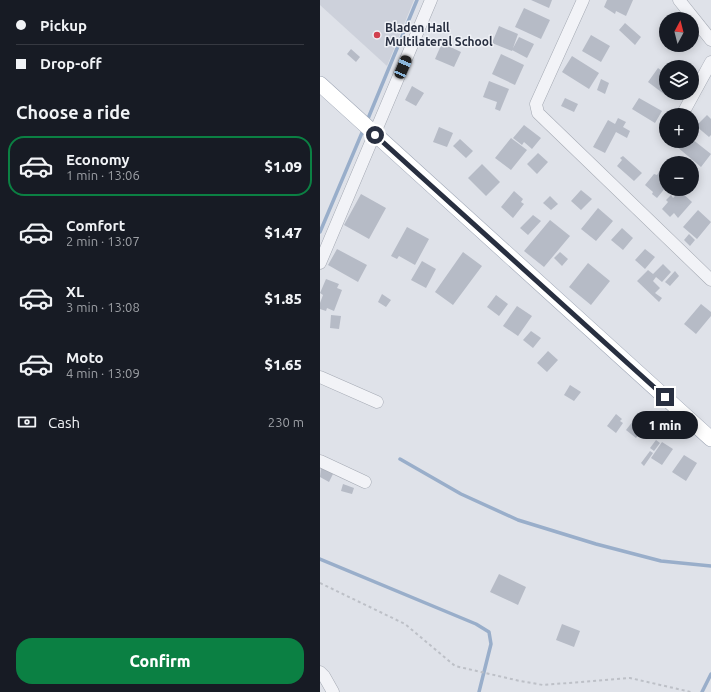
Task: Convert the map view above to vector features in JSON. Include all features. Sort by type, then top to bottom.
[{"type":"main road","points":[[320,84],[711,439]]},
{"type":"street","points":[[320,263],[431,0]]},
{"type":"street","points":[[583,0],[536,104],[538,113],[711,280]]},
{"type":"street","points":[[679,0],[711,40]]},
{"type":"street","points":[[686,108],[711,62]]},
{"type":"street","points":[[320,377],[377,402]]},
{"type":"street","points":[[320,461],[365,482]]},
{"type":"street","points":[[320,672],[333,692]]},
{"type":"path","points":[[320,584],[405,624],[454,666],[543,685],[630,678],[691,692]]},
{"type":"shaded area","name":"Bladen Hall Multilateral School","points":[[320,0],[414,0],[387,66],[320,5]]},
{"type":"building","points":[[531,0],[552,0],[549,8]]},
{"type":"building","points":[[607,0],[633,0],[626,16],[616,11],[615,14],[604,7]]},
{"type":"building","points":[[524,8],[550,20],[541,39],[515,27]]},
{"type":"building","points":[[625,23],[641,37],[635,45],[619,30]]},
{"type":"building","points":[[499,26],[518,34],[512,51],[492,43]]},
{"type":"building","points":[[591,35],[610,46],[601,62],[582,51]]},
{"type":"building","points":[[519,37],[534,44],[527,58],[512,50]]},
{"type":"building","points":[[442,43],[461,52],[454,67],[435,59]]},
{"type":"building","points":[[351,49],[360,57],[356,62],[347,54]]},
{"type":"building","points":[[501,54],[524,65],[515,85],[492,74]]},
{"type":"building","points":[[572,56],[599,73],[589,89],[562,72]]},
{"type":"building","points":[[658,68],[659,69],[659,90],[648,82]]},
{"type":"building","points":[[601,79],[609,83],[605,94],[597,90]]},
{"type":"building","points":[[489,81],[509,89],[500,111],[495,109],[497,102],[483,97]]},
{"type":"building","points":[[412,86],[424,93],[416,106],[405,100]]},
{"type":"building","points":[[565,98],[578,104],[574,112],[561,106]]},
{"type":"building","points":[[639,98],[659,109],[659,116],[655,123],[632,109]]},
{"type":"building","points":[[707,115],[711,119],[711,135],[709,137],[699,129],[699,123]]},
{"type":"building","points":[[618,118],[626,122],[623,127],[630,131],[627,138],[616,132],[605,153],[593,147],[608,120],[615,124]]},
{"type":"building","points":[[524,125],[541,138],[532,149],[524,142],[522,145],[513,138]]},
{"type":"building","points":[[439,127],[453,133],[447,147],[433,142]]},
{"type":"building","points":[[511,138],[527,150],[511,170],[495,158]]},
{"type":"building","points":[[460,139],[473,151],[466,158],[453,146]]},
{"type":"building","points":[[699,145],[711,154],[701,167],[699,165],[699,156],[688,156],[678,148],[699,148]]},
{"type":"building","points":[[538,153],[548,162],[537,174],[527,164]]},
{"type":"building","points":[[623,156],[642,173],[634,181],[617,166],[622,160],[620,158]]},
{"type":"building","points":[[482,164],[500,182],[486,196],[468,178]]},
{"type":"building","points":[[659,172],[659,196],[657,198],[645,185],[654,174],[657,175]]},
{"type":"building","points":[[581,190],[592,199],[581,210],[571,201]]},
{"type":"building","points":[[514,191],[523,199],[521,202],[524,204],[513,218],[501,207]]},
{"type":"building","points":[[361,194],[386,208],[369,239],[344,225]]},
{"type":"building","points":[[550,196],[558,204],[551,210],[543,203]]},
{"type":"building","points":[[670,196],[673,198],[675,196],[685,196],[692,202],[678,218],[674,213],[670,217],[662,209],[668,202],[666,200]]},
{"type":"building","points":[[598,208],[613,221],[596,241],[581,229]]},
{"type":"building","points":[[698,210],[711,222],[697,239],[683,227]]},
{"type":"building","points":[[533,215],[541,221],[528,235],[520,228]]},
{"type":"building","points":[[550,220],[570,236],[544,267],[524,251]]},
{"type":"building","points":[[407,227],[429,239],[415,265],[399,256],[397,259],[391,256]]},
{"type":"building","points":[[622,228],[633,238],[623,250],[611,240]]},
{"type":"building","points":[[689,234],[695,240],[690,246],[684,240]]},
{"type":"building","points":[[337,249],[367,265],[358,282],[328,265]]},
{"type":"building","points":[[645,249],[655,257],[645,269],[635,260]]},
{"type":"building","points":[[463,252],[482,266],[453,305],[435,292]]},
{"type":"building","points":[[560,252],[568,259],[562,266],[554,258]]},
{"type":"building","points":[[422,261],[436,269],[426,288],[411,280]]},
{"type":"building","points":[[588,263],[610,281],[591,305],[569,287]]},
{"type":"building","points":[[663,264],[671,272],[662,282],[656,277],[653,281],[660,288],[655,293],[662,298],[659,302],[637,281],[648,270],[653,274]]},
{"type":"building","points":[[675,271],[679,276],[670,286],[665,282]]},
{"type":"building","points":[[326,279],[339,284],[337,288],[342,290],[334,311],[327,308],[326,311],[320,309],[320,303],[323,295],[320,293]]},
{"type":"building","points":[[382,294],[391,300],[386,307],[378,302]]},
{"type":"building","points":[[496,295],[508,304],[499,316],[487,307]]},
{"type":"building","points":[[701,304],[711,312],[711,316],[696,334],[684,324]]},
{"type":"building","points":[[517,306],[532,316],[518,336],[503,326]]},
{"type":"building","points":[[331,315],[341,316],[339,329],[330,328]]},
{"type":"building","points":[[531,331],[541,338],[533,348],[523,340]]},
{"type":"building","points":[[548,351],[558,360],[547,372],[537,363]]},
{"type":"building","points":[[570,385],[581,392],[574,401],[564,395]]},
{"type":"building","points":[[616,414],[622,419],[620,421],[623,423],[616,433],[607,426]]},
{"type":"building","points":[[633,421],[643,429],[636,438],[626,430]]},
{"type":"building","points":[[656,440],[660,443],[654,451],[650,448]]},
{"type":"building","points":[[662,442],[673,449],[662,465],[651,458]]},
{"type":"building","points":[[650,451],[653,453],[644,466],[641,463]]},
{"type":"building","points":[[684,455],[697,463],[686,481],[672,472]]},
{"type":"building","points":[[321,467],[333,474],[329,482],[320,477]]},
{"type":"building","points":[[343,484],[354,488],[352,494],[341,491]]},
{"type":"building","points":[[499,574],[526,587],[518,605],[490,592]]},
{"type":"building","points":[[562,624],[580,631],[574,647],[556,640]]},
{"type":"waterway","points":[[367,121],[417,0]]},
{"type":"waterway","points":[[320,232],[364,128]]},
{"type":"waterway","points":[[400,459],[461,494],[518,520],[596,544],[661,561],[711,566]]},
{"type":"waterway","points":[[320,559],[476,624],[489,632],[491,644],[479,692]]},
{"type":"waterway","points":[[702,692],[711,674]]},
{"type":"place","name":"Bladen Hall Multilateral School","points":[[377,35]]},
{"type":"route","points":[[375,135],[665,397]]}]
